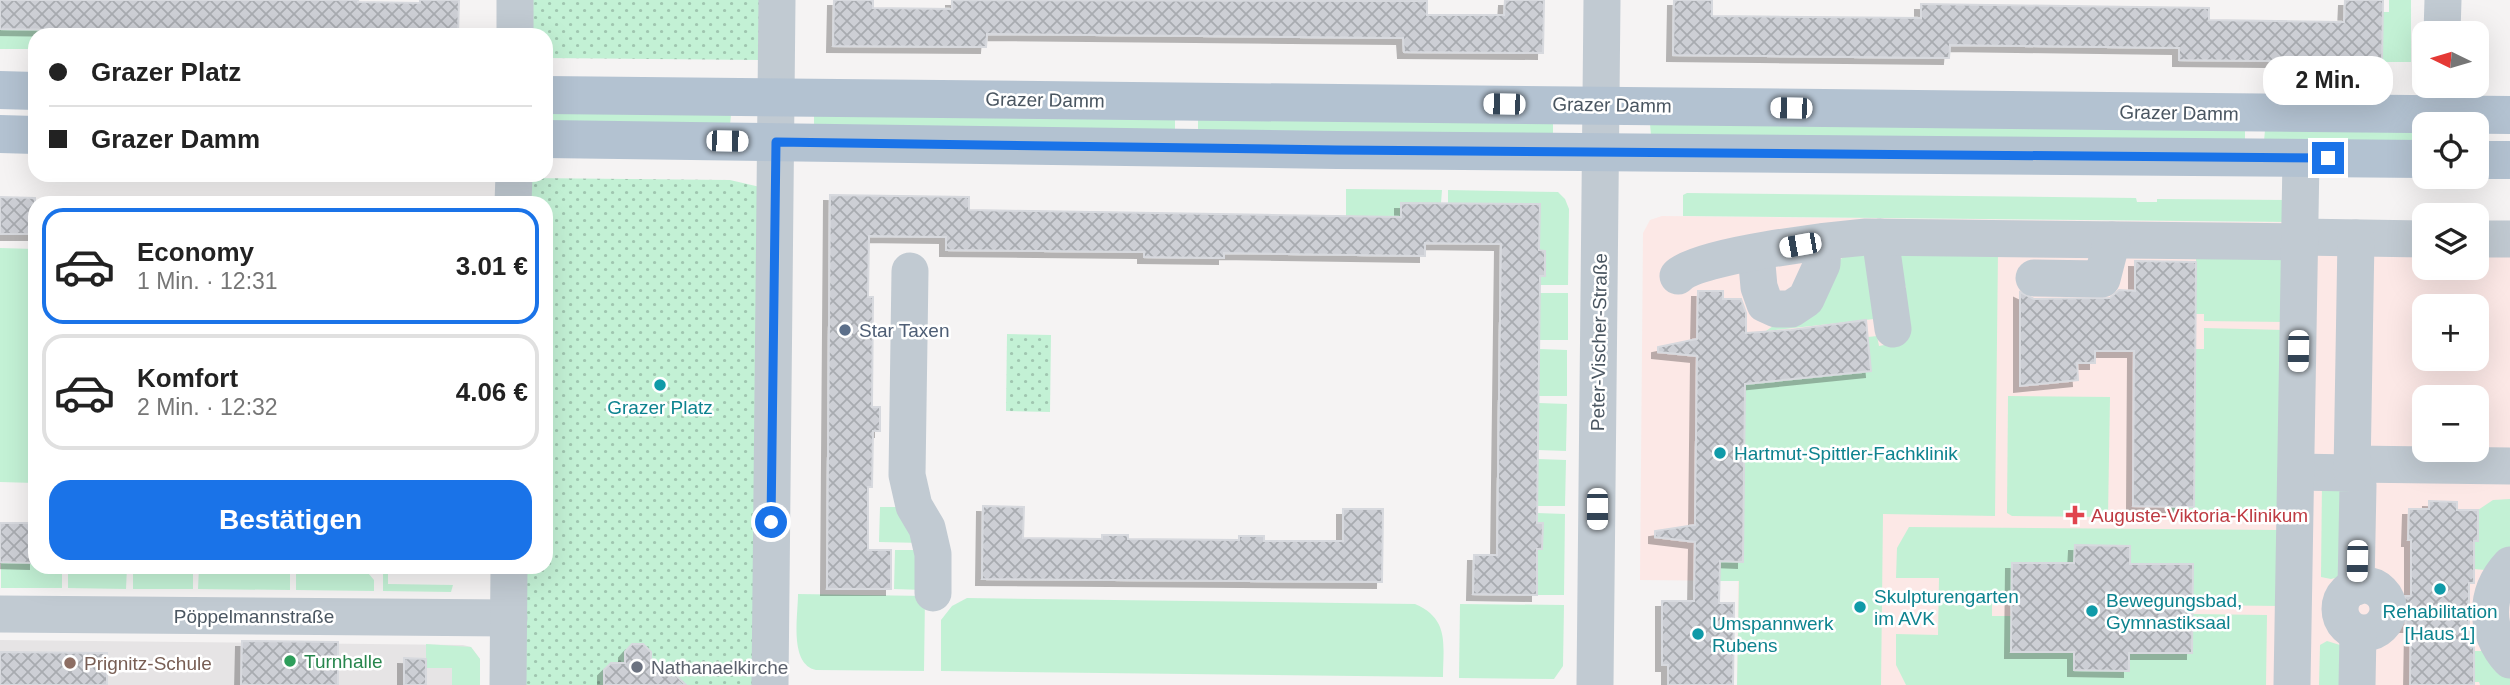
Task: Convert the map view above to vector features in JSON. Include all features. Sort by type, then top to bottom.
[{"type":"main road","points":[[0,90],[28,91]]},
{"type":"main road","name":"Grazer Damm","points":[[553,95],[1601,106],[2441,108],[2510,116]]},
{"type":"main road","points":[[0,134],[28,135]]},
{"type":"main road","points":[[553,139],[2412,159]]},
{"type":"main road","points":[[2489,160],[2510,160]]},
{"type":"street","points":[[515,0],[515,28]]},
{"type":"street","points":[[770,685],[777,0]]},
{"type":"street","name":"Peter-Vischer-Straße","points":[[1595,685],[1602,0]]},
{"type":"street","points":[[2442,0],[2442,21]]},
{"type":"street","points":[[2292,685],[2301,158]]},
{"type":"street","points":[[1880,237],[1893,329]]},
{"type":"street","points":[[1678,276],[1684,270],[1704,262],[1823,242],[1880,237],[2112,240],[2412,239]]},
{"type":"street","points":[[2356,238],[2352,469],[2358,485],[2350,609],[2357,685]]},
{"type":"street","points":[[2061,239],[2048,278],[2102,279],[2112,240]]},
{"type":"street","points":[[2489,239],[2510,239]]},
{"type":"street","points":[[1756,253],[1759,287],[1765,304],[1776,309],[1791,309],[1805,299],[1822,264],[1823,242]]},
{"type":"street","points":[[910,271],[907,475],[914,506],[927,528],[933,554],[933,593]]},
{"type":"street","points":[[2296,472],[2510,466]]},
{"type":"street","points":[[2510,565],[2498,580],[2492,595],[2490,613],[2492,630],[2499,646],[2510,660]]},
{"type":"street","points":[[508,685],[509,574]]},
{"type":"street","points":[[2294,578],[2350,609]]},
{"type":"street","points":[[2293,638],[2350,609]]},
{"type":"street","name":"Pöppelmannstraße","points":[[0,614],[509,618]]},
{"type":"shaded area","name":"Auguste-Viktoria-Klinikum","points":[[1662,216],[2412,224],[2412,280],[2489,280],[2489,224],[2510,224],[2510,685],[1737,685],[1738,581],[1640,580],[1643,233],[1650,220]]},
{"type":"shaded area","points":[[0,640],[463,645],[471,647],[480,659],[480,685],[0,685]]},
{"type":"green space","points":[[530,0],[762,0],[760,60],[553,58],[553,28],[530,28]]},
{"type":"green space","points":[[2389,0],[2411,0],[2411,62],[2382,62],[2382,12],[2389,12]]},
{"type":"green space","points":[[0,29],[28,29],[28,49],[0,49]]},
{"type":"green space","points":[[553,113],[731,115],[730,125],[553,123]]},
{"type":"green space","points":[[814,115],[1175,119],[1175,130],[814,126]]},
{"type":"green space","points":[[1198,119],[1553,122],[1553,134],[1198,130]]},
{"type":"green space","points":[[1650,124],[2245,130],[2245,140],[1651,135]]},
{"type":"green space","points":[[2265,130],[2412,132],[2412,143],[2264,141]]},
{"type":"green space","name":"Grazer Platz","points":[[553,178],[730,180],[760,187],[755,685],[522,685],[524,574],[553,574],[553,196],[528,196],[528,182],[553,182]]},
{"type":"green space","points":[[1346,189],[1442,190],[1441,203],[1401,203],[1401,217],[1346,216]]},
{"type":"green space","points":[[1448,190],[1558,192],[1569,209],[1568,285],[1540,285],[1540,276],[1545,275],[1545,251],[1539,250],[1540,204],[1448,203]]},
{"type":"green space","points":[[1683,195],[2136,198],[2137,202],[2157,202],[2157,199],[2291,200],[2293,222],[1683,216]]},
{"type":"green space","points":[[0,248],[28,249],[28,483],[0,482]]},
{"type":"green space","points":[[2284,249],[2284,322],[2204,321],[2204,314],[2196,314],[2196,258]]},
{"type":"green space","points":[[1865,250],[1874,319],[1766,331],[1839,260]]},
{"type":"green space","points":[[1998,251],[1995,516],[1883,514],[1881,685],[1737,685],[1739,581],[1720,581],[1720,561],[1743,561],[1745,377],[1772,382],[1871,371],[1868,337],[1877,336],[1879,346],[1900,342],[1906,336],[1906,287],[1888,254]]},
{"type":"green space","points":[[1540,293],[1568,293],[1568,340],[1539,340]]},
{"type":"green space","points":[[2204,328],[2284,330],[2281,519],[2165,518],[2195,349],[2204,349]]},
{"type":"green space","points":[[1007,334],[1051,335],[1050,412],[1006,411]]},
{"type":"green space","points":[[1539,349],[1567,350],[1567,396],[1538,396]]},
{"type":"green space","points":[[2008,396],[2110,397],[2108,517],[2012,516],[2007,513]]},
{"type":"green space","points":[[1539,403],[1567,404],[1566,451],[1538,450]]},
{"type":"green space","points":[[1538,459],[1566,460],[1565,506],[1538,506]]},
{"type":"green space","points":[[2322,480],[2349,480],[2343,576],[2331,579],[2321,577]]},
{"type":"green space","points":[[2510,499],[2510,555],[2485,570],[2474,569],[2478,510],[2493,500]]},
{"type":"green space","points":[[880,507],[906,507],[922,543],[879,542]]},
{"type":"green space","points":[[1537,513],[1565,514],[1564,595],[1537,595],[1537,549],[1542,548],[1543,524],[1537,523]]},
{"type":"green space","points":[[1909,527],[2281,530],[2279,606],[2193,605],[2193,565],[2130,564],[2130,546],[2075,545],[2074,563],[2012,563],[2012,599],[1992,598],[1992,616],[2011,616],[2011,652],[2074,652],[2074,670],[2128,671],[2129,653],[2192,653],[2192,614],[2267,615],[2266,685],[1906,685],[1896,665],[1896,634],[1938,635],[1939,578],[1896,578],[1897,548]]},
{"type":"green space","points":[[895,550],[925,550],[924,590],[894,589]]},
{"type":"green space","points":[[1,562],[28,563],[28,574],[62,574],[62,588],[1,588]]},
{"type":"green space","points":[[68,574],[127,574],[126,589],[68,588]]},
{"type":"green space","points":[[133,574],[193,574],[193,589],[133,589]]},
{"type":"green space","points":[[199,574],[290,574],[290,590],[198,589]]},
{"type":"green space","points":[[296,574],[369,574],[374,580],[374,591],[296,590]]},
{"type":"green space","points":[[383,574],[388,574],[388,584],[453,585],[451,592],[383,591]]},
{"type":"green space","points":[[798,594],[925,596],[924,671],[816,670],[807,666],[798,649]]},
{"type":"green space","points":[[967,598],[1415,604],[1434,617],[1439,625],[1443,644],[1443,677],[941,671],[941,620],[952,606]]},
{"type":"green space","points":[[1460,604],[1564,605],[1563,666],[1554,679],[1459,678]]},
{"type":"green space","points":[[2327,641],[2340,645],[2347,685],[2319,685],[2320,645]]},
{"type":"green space","points":[[426,644],[471,647],[480,659],[480,685],[452,685],[452,668],[426,668]]},
{"type":"green space","points":[[2474,651],[2484,651],[2510,671],[2510,685],[2480,685],[2479,682],[2474,682]]},
{"type":"building","points":[[0,0],[358,0],[420,3],[420,0],[459,0],[458,28],[0,29]]},
{"type":"building","points":[[834,0],[873,0],[873,8],[952,9],[952,0],[1427,1],[1427,15],[1504,15],[1505,0],[1544,0],[1543,53],[1404,52],[1403,38],[987,34],[986,47],[833,46]]},
{"type":"building","points":[[1674,0],[1712,0],[1712,16],[1921,18],[1921,4],[2209,8],[2209,20],[2344,22],[2345,0],[2383,0],[2382,62],[2179,60],[2179,48],[1950,45],[1949,58],[1673,55]]},
{"type":"building","points":[[830,195],[969,197],[969,210],[1401,217],[1401,203],[1540,204],[1539,250],[1545,251],[1545,276],[1540,276],[1537,523],[1543,523],[1542,549],[1537,549],[1537,595],[1473,594],[1474,555],[1497,555],[1501,244],[1425,243],[1425,256],[1224,253],[1224,258],[1144,257],[1144,252],[946,250],[946,237],[869,236],[868,297],[873,297],[872,407],[880,407],[880,431],[873,431],[872,487],[868,487],[868,550],[891,550],[891,589],[827,589]]},
{"type":"building","points":[[0,197],[28,198],[28,234],[0,234]]},
{"type":"building","points":[[2135,261],[2196,262],[2194,507],[2133,506],[2134,351],[2095,351],[2095,363],[2077,363],[2078,380],[2020,386],[2020,292],[2034,299],[2110,298],[2119,290],[2135,291]]},
{"type":"building","name":"Hartmut-Spittler-Fachklinik","points":[[1698,291],[1723,291],[1723,299],[1741,299],[1746,313],[1746,333],[1866,320],[1871,371],[1745,384],[1743,562],[1720,561],[1719,603],[1734,603],[1733,685],[1668,685],[1668,665],[1662,665],[1662,601],[1694,601],[1695,542],[1655,537],[1655,531],[1695,525],[1697,356],[1658,352],[1658,347],[1697,339]]},
{"type":"building","name":"Rehabilitation [Haus 1]","points":[[2429,501],[2457,502],[2457,510],[2478,510],[2478,541],[2474,541],[2474,583],[2469,583],[2469,637],[2474,637],[2474,685],[2410,685],[2411,626],[2406,626],[2404,603],[2405,596],[2411,596],[2409,509],[2429,509]]},
{"type":"building","points":[[983,506],[1024,507],[1023,538],[1102,539],[1102,535],[1128,535],[1128,539],[1239,540],[1239,536],[1264,536],[1264,541],[1343,541],[1343,509],[1383,509],[1382,582],[982,579]]},
{"type":"building","points":[[0,523],[28,523],[28,563],[0,562]]},
{"type":"building","name":"Bewegungsbad, Gymnastiksaal","points":[[2075,545],[2130,546],[2130,564],[2193,564],[2192,653],[2129,653],[2129,671],[2074,670],[2074,652],[2011,652],[2012,563],[2074,563]]},
{"type":"building","name":"Turnhalle","points":[[242,641],[338,642],[338,685],[241,685]]},
{"type":"building","name":"Nathanaelkirche","points":[[632,644],[643,644],[651,652],[651,663],[664,664],[686,685],[604,685],[604,670],[611,663],[625,663],[625,652]]},
{"type":"building","points":[[0,652],[107,653],[107,685],[0,685]]},
{"type":"building","points":[[404,658],[426,659],[426,685],[404,685]]},
{"type":"place","name":"Star Taxen","points":[[845,330]]},
{"type":"place","name":"Grazer Platz","points":[[660,385]]},
{"type":"place","name":"Hartmut-Spittler-Fachklinik","points":[[1720,453]]},
{"type":"place","name":"Auguste-Viktoria-Klinikum","points":[[2075,515]]},
{"type":"place","name":"Rehabilitation [Haus 1]","points":[[2440,589]]},
{"type":"place","name":"Skulpturengarten im AVK","points":[[1860,607]]},
{"type":"place","name":"Bewegungsbad, Gymnastiksaal","points":[[2092,611]]},
{"type":"place","name":"Umspannwerk Rubens","points":[[1698,634]]},
{"type":"place","name":"Turnhalle","points":[[290,661]]},
{"type":"place","name":"Prignitz-Schule","points":[[70,663]]},
{"type":"place","name":"Nathanaelkirche","points":[[637,667]]},
{"type":"route","points":[[771,522],[776,142],[1337,150],[2328,158]]}]
